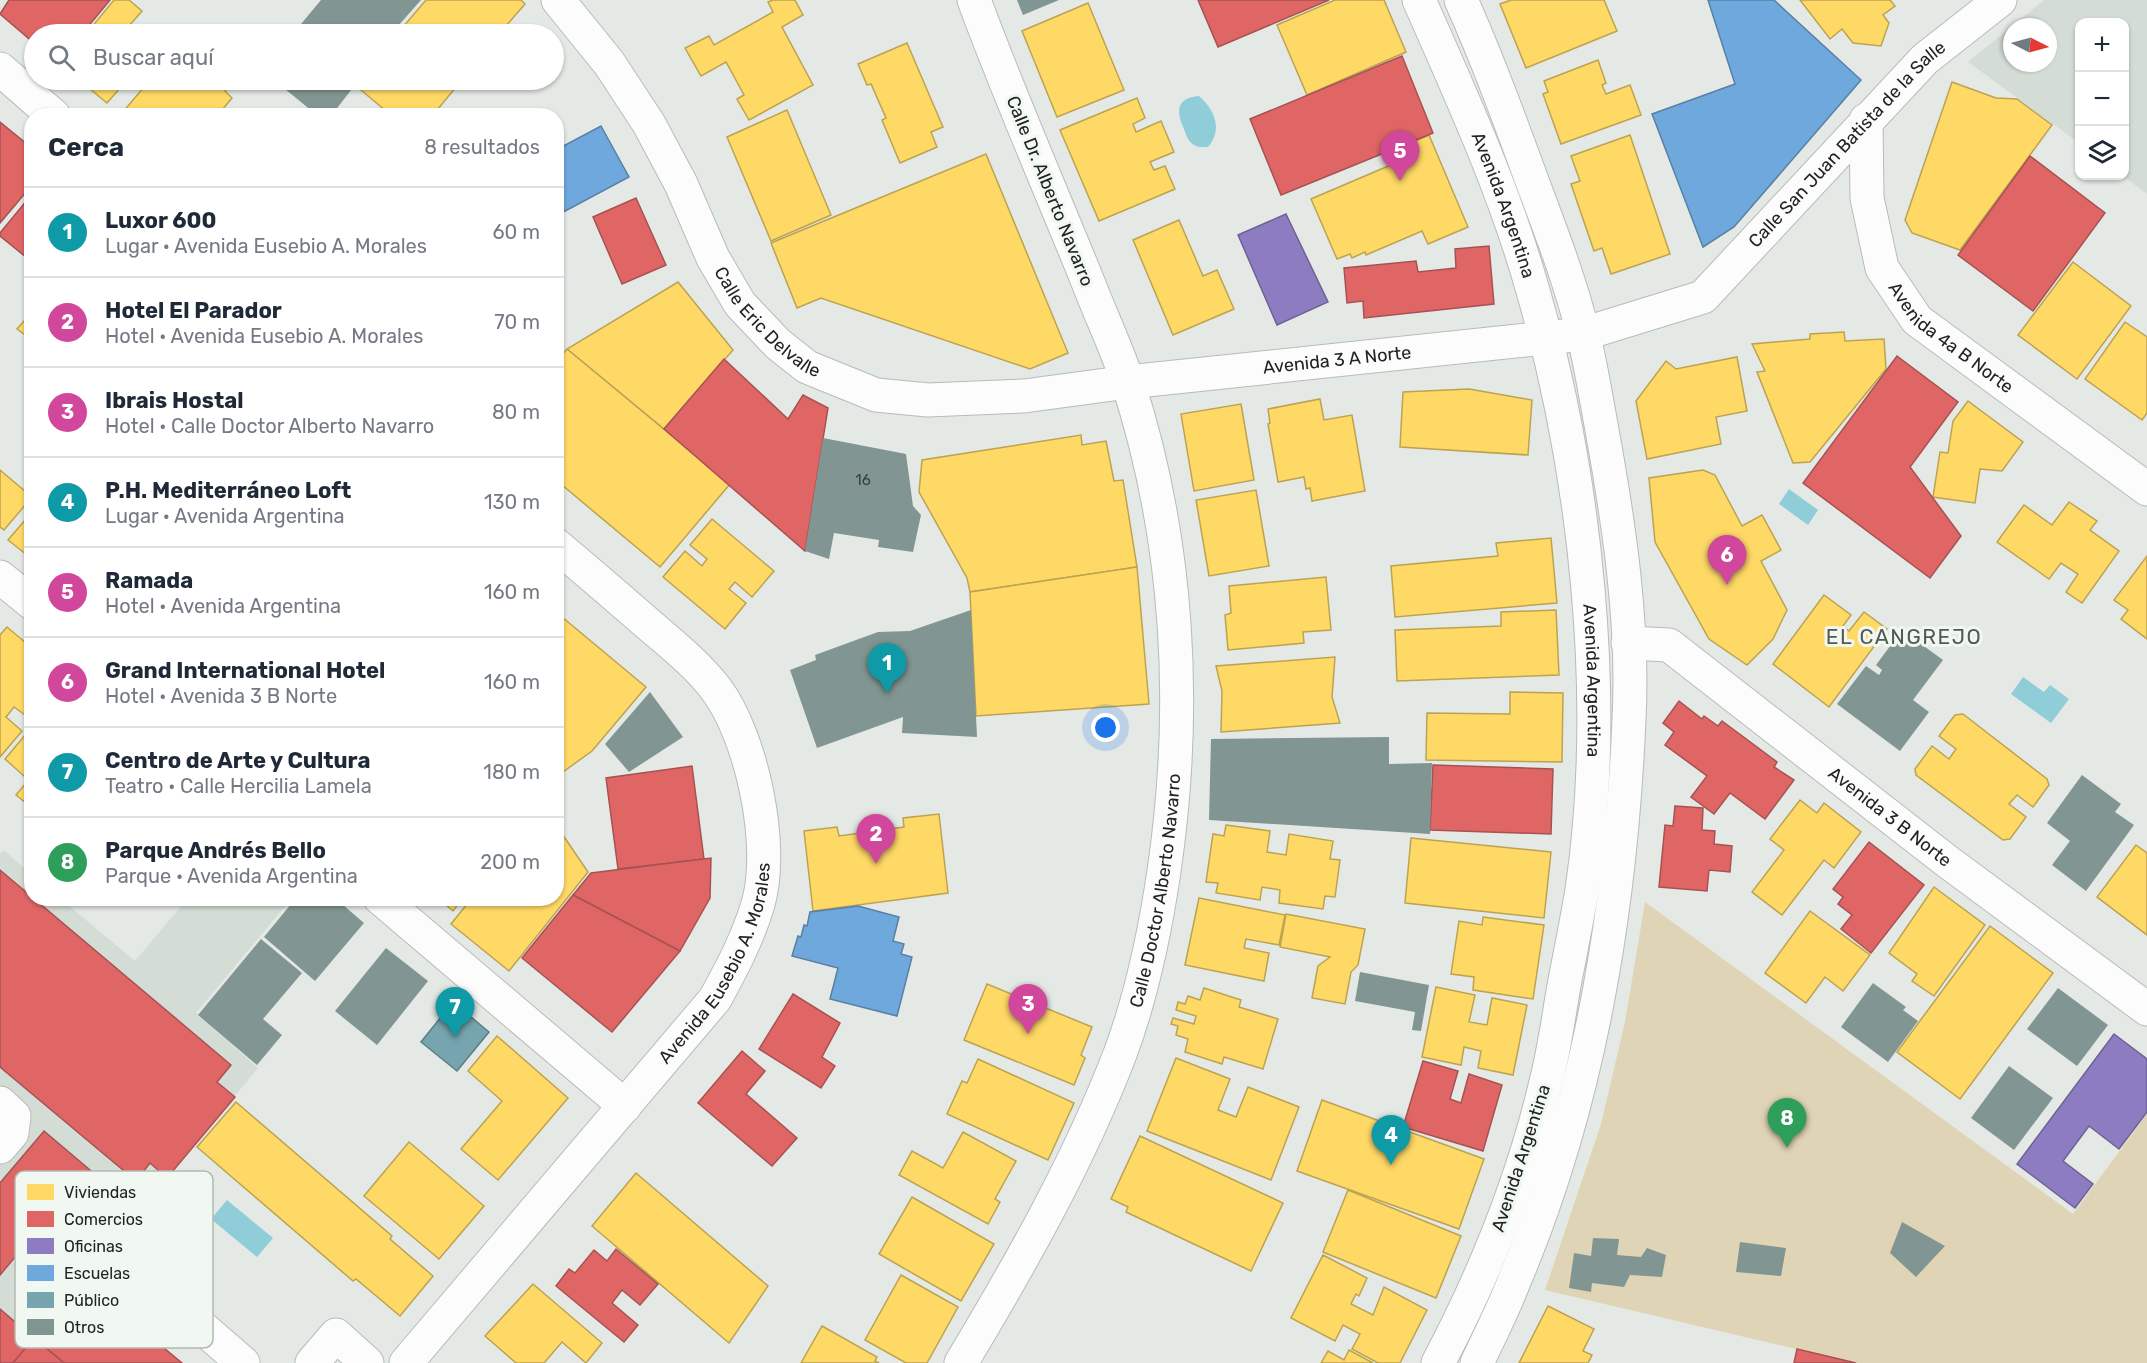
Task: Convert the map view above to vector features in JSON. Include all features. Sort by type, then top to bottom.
[{"type":"street","name":"Calle Eric Delvalle","points":[[558,0],[609,63],[649,124],[681,184],[713,258],[740,304],[778,344],[807,367],[876,395],[913,400],[1024,396],[1128,382]]},
{"type":"street","name":"Calle Dr. Alberto Navarro","points":[[974,0],[1128,382]]},
{"type":"street","name":"Avenida Argentina","points":[[1419,0],[1503,200],[1533,290],[1545,339],[1576,498],[1593,666],[1589,814],[1582,888],[1547,1078],[1519,1173],[1485,1264],[1438,1363]]},
{"type":"street","name":"Avenida Argentina","points":[[1461,0],[1514,131],[1560,254],[1584,334],[1612,485],[1626,611],[1630,718],[1612,915],[1595,1011],[1573,1104],[1549,1186],[1516,1278],[1477,1363]]},
{"type":"street","name":"Calle San Juan Batista de la Salle","points":[[1703,297],[1925,59],[2000,0]]},
{"type":"street","points":[[0,69],[24,90]]},
{"type":"street","points":[[24,90],[45,108]]},
{"type":"street","name":"Avenida 4a B Norte","points":[[1866,120],[1867,194],[1882,268],[1917,320],[2147,489]]},
{"type":"street","points":[[1822,169],[1842,168],[1867,194]]},
{"type":"street","name":"Avenida 3 A Norte","points":[[1128,382],[1584,334],[1703,297]]},
{"type":"street","name":"Calle Doctor Alberto Navarro","points":[[961,1363],[1027,1252],[1086,1136],[1121,1050],[1147,964],[1157,917],[1173,807],[1178,706],[1171,585],[1159,495],[1128,382]]},
{"type":"street","name":"Avenida Eusebio A. Morales","points":[[406,1363],[716,999],[741,953],[759,901],[764,855],[759,803],[744,745],[716,690],[674,646],[564,552]]},
{"type":"street","points":[[0,577],[24,596]]},
{"type":"street","points":[[1589,613],[1626,611]]},
{"type":"street","name":"Avenida 3 B Norte","points":[[1628,643],[1669,645],[1948,862],[2147,1009]]},
{"type":"street","points":[[389,906],[625,1106]]},
{"type":"street","points":[[0,1103],[14,1116],[12,1133],[0,1147]]},
{"type":"street","points":[[312,1363],[336,1335],[367,1363]]},
{"type":"street","points":[[213,1337],[243,1363]]},
{"type":"shaded area","points":[[2044,0],[2147,0],[2147,194],[2128,180],[2129,18],[2075,18],[2075,140],[1968,62],[2003,33],[2003,72],[2057,72],[2057,18],[2022,18]]},
{"type":"shaded area","points":[[4,850],[24,868],[24,906],[69,906],[135,961],[181,906],[285,906],[196,1013],[258,1068],[172,1171],[15,1171],[15,1348],[25,1348],[13,1363],[0,1363],[0,854]]},
{"type":"shaded area","points":[[1645,902],[2073,1214],[2147,1114],[2147,1363],[1856,1363],[1545,1290],[1601,1124],[1625,1022]]},
{"type":"water","points":[[1199,96],[1209,107],[1215,120],[1215,134],[1208,147],[1197,147],[1190,142],[1180,117],[1179,111],[1182,103],[1186,99]]},
{"type":"water","points":[[1789,489],[1818,510],[1808,525],[1779,504]]},
{"type":"water","points":[[2023,677],[2044,692],[2050,685],[2069,699],[2051,723],[2011,694]]},
{"type":"water","points":[[227,1200],[273,1238],[257,1257],[213,1221],[213,1217]]},
{"type":"building: Viviendas","points":[[114,0],[129,0],[142,11],[131,24],[94,24]]},
{"type":"building: Viviendas","points":[[426,0],[521,0],[525,4],[508,24],[406,24]]},
{"type":"building: Viviendas","points":[[795,0],[803,15],[782,27],[813,85],[749,120],[737,99],[744,95],[726,62],[701,76],[685,48],[709,36],[714,45],[773,12],[768,2]]},
{"type":"building: Viviendas","points":[[1335,0],[1384,0],[1406,52],[1307,95],[1277,25]]},
{"type":"building: Viviendas","points":[[1511,0],[1604,0],[1617,31],[1526,68],[1500,4]]},
{"type":"building: Viviendas","points":[[1800,0],[1890,0],[1895,6],[1883,15],[1889,23],[1881,46],[1853,43],[1842,29],[1830,39]]},
{"type":"building: Viviendas","points":[[1088,3],[1124,90],[1057,117],[1022,31]]},
{"type":"building: Viviendas","points":[[907,43],[943,127],[931,132],[937,147],[900,163],[882,120],[886,118],[871,84],[867,85],[858,64]]},
{"type":"building: Viviendas","points":[[1598,60],[1606,83],[1602,85],[1606,94],[1630,85],[1641,115],[1561,144],[1543,94],[1548,92],[1544,81]]},
{"type":"building: Viviendas","points":[[1952,82],[1996,98],[2017,99],[2052,125],[1960,250],[1912,233],[1905,220]]},
{"type":"building: Viviendas","points":[[91,90],[118,90],[107,103]]},
{"type":"building: Viviendas","points":[[142,90],[226,90],[232,98],[224,108],[126,108]]},
{"type":"building: Viviendas","points":[[361,90],[454,90],[439,108],[382,108]]},
{"type":"building: Viviendas","points":[[1137,98],[1145,118],[1133,124],[1136,132],[1161,121],[1174,152],[1150,162],[1154,170],[1165,166],[1175,189],[1099,221],[1060,130]]},
{"type":"building: Viviendas","points":[[787,110],[831,215],[771,241],[727,137]]},
{"type":"building: Viviendas","points":[[1429,135],[1468,227],[1428,244],[1422,231],[1366,255],[1365,252],[1352,258],[1350,254],[1337,259],[1311,199],[1393,164],[1388,153]]},
{"type":"building: Viviendas","points":[[1630,135],[1670,254],[1611,274],[1602,248],[1594,251],[1571,184],[1580,181],[1571,156]]},
{"type":"building: Viviendas","points":[[986,154],[1068,353],[1030,369],[821,298],[797,308],[771,243]]},
{"type":"building: Viviendas","points":[[1179,220],[1203,276],[1217,270],[1234,309],[1173,335],[1133,240]]},
{"type":"building: Viviendas","points":[[2073,262],[2131,306],[2077,379],[2018,335]]},
{"type":"building: Viviendas","points":[[678,282],[733,350],[664,429],[567,349]]},
{"type":"building: Viviendas","points":[[24,321],[24,334],[17,329]]},
{"type":"building: Viviendas","points":[[2125,322],[2147,337],[2147,413],[2142,420],[2085,379]]},
{"type":"building: Viviendas","points":[[1844,332],[1845,341],[1884,339],[1886,369],[1810,462],[1793,463],[1757,372],[1765,371],[1752,344],[1810,339],[1810,334]]},
{"type":"building: Viviendas","points":[[567,349],[730,484],[660,567],[564,487],[564,353]]},
{"type":"building: Viviendas","points":[[1737,357],[1747,411],[1716,417],[1721,444],[1647,459],[1636,401],[1666,361],[1676,369]]},
{"type":"building: Viviendas","points":[[1469,389],[1532,400],[1528,455],[1400,447],[1403,392]]},
{"type":"building: Viviendas","points":[[1320,399],[1324,420],[1352,415],[1365,491],[1312,501],[1310,488],[1306,489],[1304,477],[1278,482],[1268,424],[1270,423],[1268,409]]},
{"type":"building: Viviendas","points":[[1968,401],[2023,442],[2002,471],[1980,469],[1975,503],[1933,497],[1940,452],[1948,453],[1953,421]]},
{"type":"building: Viviendas","points":[[1241,404],[1254,480],[1194,491],[1181,414]]},
{"type":"building: Viviendas","points":[[1081,435],[1082,445],[1106,441],[1114,481],[1123,480],[1137,567],[970,592],[967,578],[919,492],[922,460]]},
{"type":"building: Viviendas","points":[[0,470],[24,490],[24,506],[4,530],[0,527]]},
{"type":"building: Viviendas","points":[[1703,470],[1715,475],[1742,526],[1762,515],[1781,550],[1761,561],[1787,610],[1773,639],[1747,665],[1709,639],[1655,542],[1649,478]]},
{"type":"building: Viviendas","points":[[1256,490],[1269,566],[1209,576],[1196,500]]},
{"type":"building: Viviendas","points":[[2069,502],[2097,521],[2090,530],[2119,551],[2082,603],[2066,592],[2078,574],[2061,563],[2049,579],[1997,542],[2024,505],[2052,525]]},
{"type":"building: Viviendas","points":[[712,519],[774,571],[752,597],[735,582],[729,589],[746,603],[725,629],[663,577],[685,551],[702,566],[707,559],[690,545]]},
{"type":"building: Viviendas","points":[[24,521],[24,553],[8,540]]},
{"type":"building: Viviendas","points":[[1551,538],[1557,603],[1395,617],[1391,566],[1498,556],[1496,543]]},
{"type":"building: Viviendas","points":[[2147,556],[2147,639],[2121,619],[2128,610],[2114,600]]},
{"type":"building: Viviendas","points":[[1137,567],[1149,704],[976,716],[970,592]]},
{"type":"building: Viviendas","points":[[1326,577],[1331,630],[1303,632],[1304,643],[1228,650],[1225,615],[1231,613],[1229,586]]},
{"type":"building: Viviendas","points":[[1824,595],[1851,615],[1843,626],[1849,631],[1864,612],[1887,629],[1829,707],[1773,664]]},
{"type":"building: Viviendas","points":[[1556,610],[1559,675],[1397,681],[1395,630],[1501,626],[1501,612]]},
{"type":"building: Viviendas","points":[[564,619],[646,687],[592,751],[564,771]]},
{"type":"building: Viviendas","points":[[7,627],[24,641],[24,714],[14,707],[6,717],[22,731],[0,757],[0,635]]},
{"type":"building: Viviendas","points":[[1335,657],[1332,697],[1340,723],[1221,732],[1222,691],[1216,666]]},
{"type":"building: Viviendas","points":[[1510,692],[1563,693],[1562,762],[1426,760],[1427,713],[1510,714]]},
{"type":"building: Viviendas","points":[[1963,714],[2047,779],[2049,785],[2033,807],[2017,795],[2009,804],[2026,817],[2010,839],[2003,840],[1916,775],[1915,769],[1932,746],[1949,759],[1956,749],[1939,736],[1955,715]]},
{"type":"building: Viviendas","points":[[24,736],[24,776],[5,759]]},
{"type":"building: Viviendas","points":[[24,786],[24,802],[16,795]]},
{"type":"building: Viviendas","points":[[1800,800],[1817,813],[1824,803],[1861,832],[1834,868],[1824,860],[1782,915],[1752,892],[1784,850],[1770,839]]},
{"type":"building: Viviendas","points":[[939,814],[948,893],[813,911],[804,831],[837,827],[839,836],[904,827],[903,818]]},
{"type":"building: Viviendas","points":[[1226,825],[1270,831],[1267,852],[1286,855],[1289,834],[1333,841],[1330,859],[1340,860],[1335,897],[1325,896],[1323,909],[1279,903],[1280,890],[1262,887],[1260,900],[1216,893],[1218,883],[1206,882],[1213,834],[1224,836]]},
{"type":"building: Viviendas","points":[[564,837],[588,872],[564,902]]},
{"type":"building: Viviendas","points":[[1411,838],[1551,852],[1544,918],[1405,903]]},
{"type":"building: Viviendas","points":[[2136,845],[2147,853],[2147,935],[2097,897]]},
{"type":"building: Viviendas","points":[[1934,887],[1985,925],[1934,996],[1912,981],[1917,974],[1889,953]]},
{"type":"building: Viviendas","points":[[1199,898],[1285,915],[1279,945],[1246,939],[1244,948],[1269,953],[1264,981],[1185,965]]},
{"type":"building: Viviendas","points":[[447,906],[457,906],[453,911]]},
{"type":"building: Viviendas","points":[[466,906],[561,906],[509,971],[451,924]]},
{"type":"building: Viviendas","points":[[1810,911],[1870,955],[1843,991],[1825,977],[1806,1003],[1765,973]]},
{"type":"building: Viviendas","points":[[1286,914],[1365,929],[1358,965],[1351,972],[1345,1004],[1312,998],[1318,966],[1330,957],[1280,947]]},
{"type":"building: Viviendas","points":[[1483,917],[1544,925],[1533,999],[1473,990],[1474,977],[1451,974],[1459,921],[1482,925]]},
{"type":"building: Viviendas","points":[[1990,926],[2053,973],[1960,1099],[1897,1052]]},
{"type":"building: Viviendas","points":[[987,984],[1092,1027],[1081,1055],[1085,1058],[1074,1085],[964,1040]]},
{"type":"building: Viviendas","points":[[1436,987],[1475,995],[1469,1022],[1487,1025],[1492,998],[1527,1005],[1513,1075],[1478,1068],[1481,1051],[1464,1047],[1461,1065],[1422,1057]]},
{"type":"building: Viviendas","points":[[1204,988],[1241,1000],[1239,1007],[1278,1019],[1263,1069],[1224,1057],[1222,1064],[1185,1052],[1188,1039],[1176,1035],[1178,1026],[1171,1024],[1173,1018],[1194,1024],[1196,1016],[1176,1010],[1178,1002],[1185,1004],[1188,996],[1200,1000]]},
{"type":"building: Viviendas","points":[[497,1036],[568,1098],[498,1180],[461,1149],[502,1101],[468,1071]]},
{"type":"building: Viviendas","points":[[1176,1058],[1230,1079],[1218,1110],[1236,1117],[1248,1087],[1299,1107],[1271,1180],[1147,1131]]},
{"type":"building: Viviendas","points":[[978,1059],[1074,1103],[1048,1160],[947,1114],[962,1081],[967,1083]]},
{"type":"building: Viviendas","points":[[1322,1100],[1484,1159],[1459,1229],[1297,1171]]},
{"type":"building: Viviendas","points":[[236,1102],[392,1236],[390,1239],[433,1276],[400,1316],[356,1279],[353,1281],[197,1147]]},
{"type":"building: Viviendas","points":[[963,1132],[1016,1161],[995,1199],[1000,1202],[988,1224],[899,1175],[912,1151],[943,1168]]},
{"type":"building: Viviendas","points":[[1140,1136],[1283,1203],[1251,1271],[1126,1212],[1128,1207],[1111,1199]]},
{"type":"building: Viviendas","points":[[409,1142],[484,1206],[439,1259],[364,1196]]},
{"type":"building: Viviendas","points":[[636,1173],[768,1286],[729,1343],[592,1226]]},
{"type":"building: Viviendas","points":[[1348,1190],[1461,1236],[1436,1298],[1323,1252]]},
{"type":"building: Viviendas","points":[[912,1197],[994,1244],[961,1301],[879,1254]]},
{"type":"building: Viviendas","points":[[1323,1255],[1367,1278],[1359,1296],[1356,1294],[1351,1304],[1373,1315],[1384,1287],[1427,1310],[1400,1363],[1378,1363],[1352,1349],[1360,1334],[1343,1325],[1335,1341],[1291,1318]]},
{"type":"building: Viviendas","points":[[901,1275],[958,1307],[927,1363],[906,1363],[865,1340]]},
{"type":"building: Viviendas","points":[[533,1284],[602,1343],[586,1363],[562,1342],[544,1363],[516,1363],[485,1336]]},
{"type":"building: Viviendas","points":[[1548,1306],[1594,1329],[1583,1351],[1592,1355],[1588,1363],[1519,1363]]},
{"type":"building: Viviendas","points":[[822,1326],[877,1357],[875,1361],[879,1363],[801,1363]]},
{"type":"building: Viviendas","points":[[1349,1350],[1373,1363],[1321,1363],[1328,1351],[1344,1360]]},
{"type":"building: Comercios","points":[[9,0],[110,0],[90,24],[24,24],[24,34],[0,14]]},
{"type":"building: Comercios","points":[[1198,0],[1329,0],[1218,47]]},
{"type":"building: Comercios","points":[[1402,56],[1433,133],[1281,195],[1250,119]]},
{"type":"building: Comercios","points":[[0,122],[24,142],[24,194],[0,223]]},
{"type":"building: Comercios","points":[[2030,156],[2105,213],[2033,311],[1958,255]]},
{"type":"building: Comercios","points":[[636,198],[666,265],[622,284],[593,217]]},
{"type":"building: Comercios","points":[[24,204],[24,256],[0,236]]},
{"type":"building: Comercios","points":[[1489,246],[1494,304],[1364,318],[1363,301],[1347,303],[1344,268],[1416,261],[1418,272],[1456,268],[1455,249]]},
{"type":"building: Comercios","points":[[1897,356],[1958,402],[1910,467],[1961,536],[1930,578],[1803,483]]},
{"type":"building: Comercios","points":[[724,359],[788,419],[803,395],[828,408],[805,551],[664,429]]},
{"type":"building: Comercios","points":[[1679,701],[1702,719],[1704,716],[1718,726],[1722,721],[1777,762],[1774,767],[1794,780],[1765,819],[1730,793],[1714,814],[1691,797],[1707,776],[1665,745],[1674,732],[1663,723]]},
{"type":"building: Comercios","points":[[1433,765],[1553,769],[1551,834],[1430,830]]},
{"type":"building: Comercios","points":[[692,766],[704,859],[618,869],[606,778]]},
{"type":"building: Comercios","points":[[1675,806],[1703,808],[1702,830],[1715,831],[1714,844],[1732,846],[1730,872],[1709,870],[1707,891],[1659,887],[1665,825],[1673,826]]},
{"type":"building: Comercios","points":[[1869,842],[1924,885],[1871,953],[1841,929],[1852,915],[1838,904],[1843,897],[1833,889]]},
{"type":"building: Comercios","points":[[711,858],[710,898],[680,951],[573,895],[591,873]]},
{"type":"building: Comercios","points":[[0,870],[24,890],[24,906],[43,906],[231,1065],[217,1082],[235,1097],[173,1171],[159,1171],[150,1163],[144,1171],[124,1171],[0,1067]]},
{"type":"building: Comercios","points":[[573,895],[680,951],[612,1032],[522,958]]},
{"type":"building: Comercios","points":[[793,994],[840,1023],[822,1057],[835,1066],[821,1088],[759,1049]]},
{"type":"building: Comercios","points":[[742,1051],[765,1071],[746,1094],[797,1138],[772,1166],[698,1103]]},
{"type":"building: Comercios","points":[[1423,1061],[1458,1071],[1450,1099],[1461,1103],[1469,1074],[1502,1085],[1483,1151],[1403,1127]]},
{"type":"building: Comercios","points":[[44,1131],[91,1171],[15,1171],[15,1257],[0,1275],[0,1183]]},
{"type":"building: Comercios","points":[[616,1249],[658,1284],[640,1305],[622,1290],[612,1303],[638,1325],[624,1342],[556,1286],[569,1269],[575,1273],[594,1250],[607,1261]]},
{"type":"building: Comercios","points":[[0,1309],[15,1322],[15,1348],[26,1348],[13,1363],[0,1363]]},
{"type":"building: Comercios","points":[[26,1348],[46,1348],[64,1363],[13,1363]]},
{"type":"building: Comercios","points":[[46,1348],[164,1348],[182,1363],[64,1363]]},
{"type":"building: Comercios","points":[[1797,1349],[1856,1363],[1794,1363]]},
{"type":"building: Oficinas","points":[[1286,214],[1328,302],[1277,325],[1238,235]]},
{"type":"building: Oficinas","points":[[2114,1034],[2147,1059],[2147,1112],[2119,1149],[2089,1126],[2063,1161],[2093,1184],[2075,1208],[2017,1164]]},
{"type":"building: Escuelas","points":[[1708,0],[1774,0],[1861,80],[1734,227],[1703,247],[1652,114],[1735,84]]},
{"type":"building: Escuelas","points":[[601,126],[629,177],[564,212],[564,146]]},
{"type":"building: Escuelas","points":[[858,906],[899,917],[893,941],[904,944],[901,954],[912,957],[897,1016],[830,999],[838,968],[792,956],[798,936],[801,937],[804,925],[807,926],[810,912]]},
{"type":"building: Público","points":[[453,1002],[489,1032],[457,1071],[421,1042]]},
{"type":"building: Otros","points":[[321,0],[421,0],[400,24],[301,24]]},
{"type":"building: Otros","points":[[1017,0],[1059,0],[1023,15]]},
{"type":"building: Otros","points":[[286,90],[351,90],[337,108],[308,108]]},
{"type":"building: Otros","points":[[823,438],[906,454],[913,506],[921,515],[913,552],[878,547],[879,540],[834,533],[829,559],[805,551]]},
{"type":"building: Otros","points":[[971,610],[977,737],[902,733],[903,717],[817,748],[790,670],[816,660],[815,655],[878,632],[910,631]]},
{"type":"building: Otros","points":[[1902,630],[1943,660],[1913,700],[1929,712],[1900,751],[1837,704],[1866,666],[1879,675],[1882,670],[1876,665]]},
{"type":"building: Otros","points":[[650,692],[683,737],[629,772],[605,744]]},
{"type":"building: Otros","points":[[1389,737],[1389,764],[1432,763],[1430,834],[1209,820],[1211,739]]},
{"type":"building: Otros","points":[[2082,775],[2121,804],[2115,812],[2134,825],[2086,891],[2052,865],[2070,841],[2047,823]]},
{"type":"building: Otros","points":[[289,906],[344,906],[364,923],[315,981],[264,937]]},
{"type":"building: Otros","points":[[261,939],[302,973],[263,1019],[282,1035],[257,1065],[198,1015]]},
{"type":"building: Otros","points":[[386,948],[428,981],[377,1045],[335,1011]]},
{"type":"building: Otros","points":[[1360,972],[1429,985],[1421,1031],[1412,1030],[1415,1012],[1355,1001]]},
{"type":"building: Otros","points":[[1873,983],[1906,1007],[1903,1010],[1918,1021],[1888,1062],[1841,1027]]},
{"type":"building: Otros","points":[[2058,988],[2108,1025],[2077,1066],[2027,1029]]},
{"type":"building: Otros","points":[[2009,1066],[2053,1098],[2014,1150],[1971,1118]]},
{"type":"building: Otros","points":[[1902,1222],[1945,1246],[1916,1277],[1890,1253]]},
{"type":"building: Otros","points":[[1593,1238],[1619,1239],[1617,1255],[1641,1257],[1647,1248],[1666,1255],[1662,1277],[1630,1275],[1624,1287],[1592,1283],[1591,1292],[1569,1288],[1574,1253],[1591,1256]]},
{"type":"building: Otros","points":[[1740,1242],[1786,1248],[1781,1276],[1736,1272]]},
{"type":"place","name":"Ramada","points":[[1400,181]]},
{"type":"place","name":"Grand International Hotel","points":[[1727,585]]},
{"type":"place","name":"Luxor 600","points":[[887,693]]},
{"type":"place","name":"Hotel El Parador","points":[[876,864]]},
{"type":"place","name":"Ibrais Hostal","points":[[1028,1034]]},
{"type":"place","name":"Centro de Arte y Cultura","points":[[455,1037]]},
{"type":"place","name":"Parque Andrés Bello","points":[[1787,1148]]},
{"type":"place","name":"P.H. Mediterráneo Loft","points":[[1391,1165]]},
{"type":"district","name":"EL CANGREJO","points":[[1904,636]]}]
